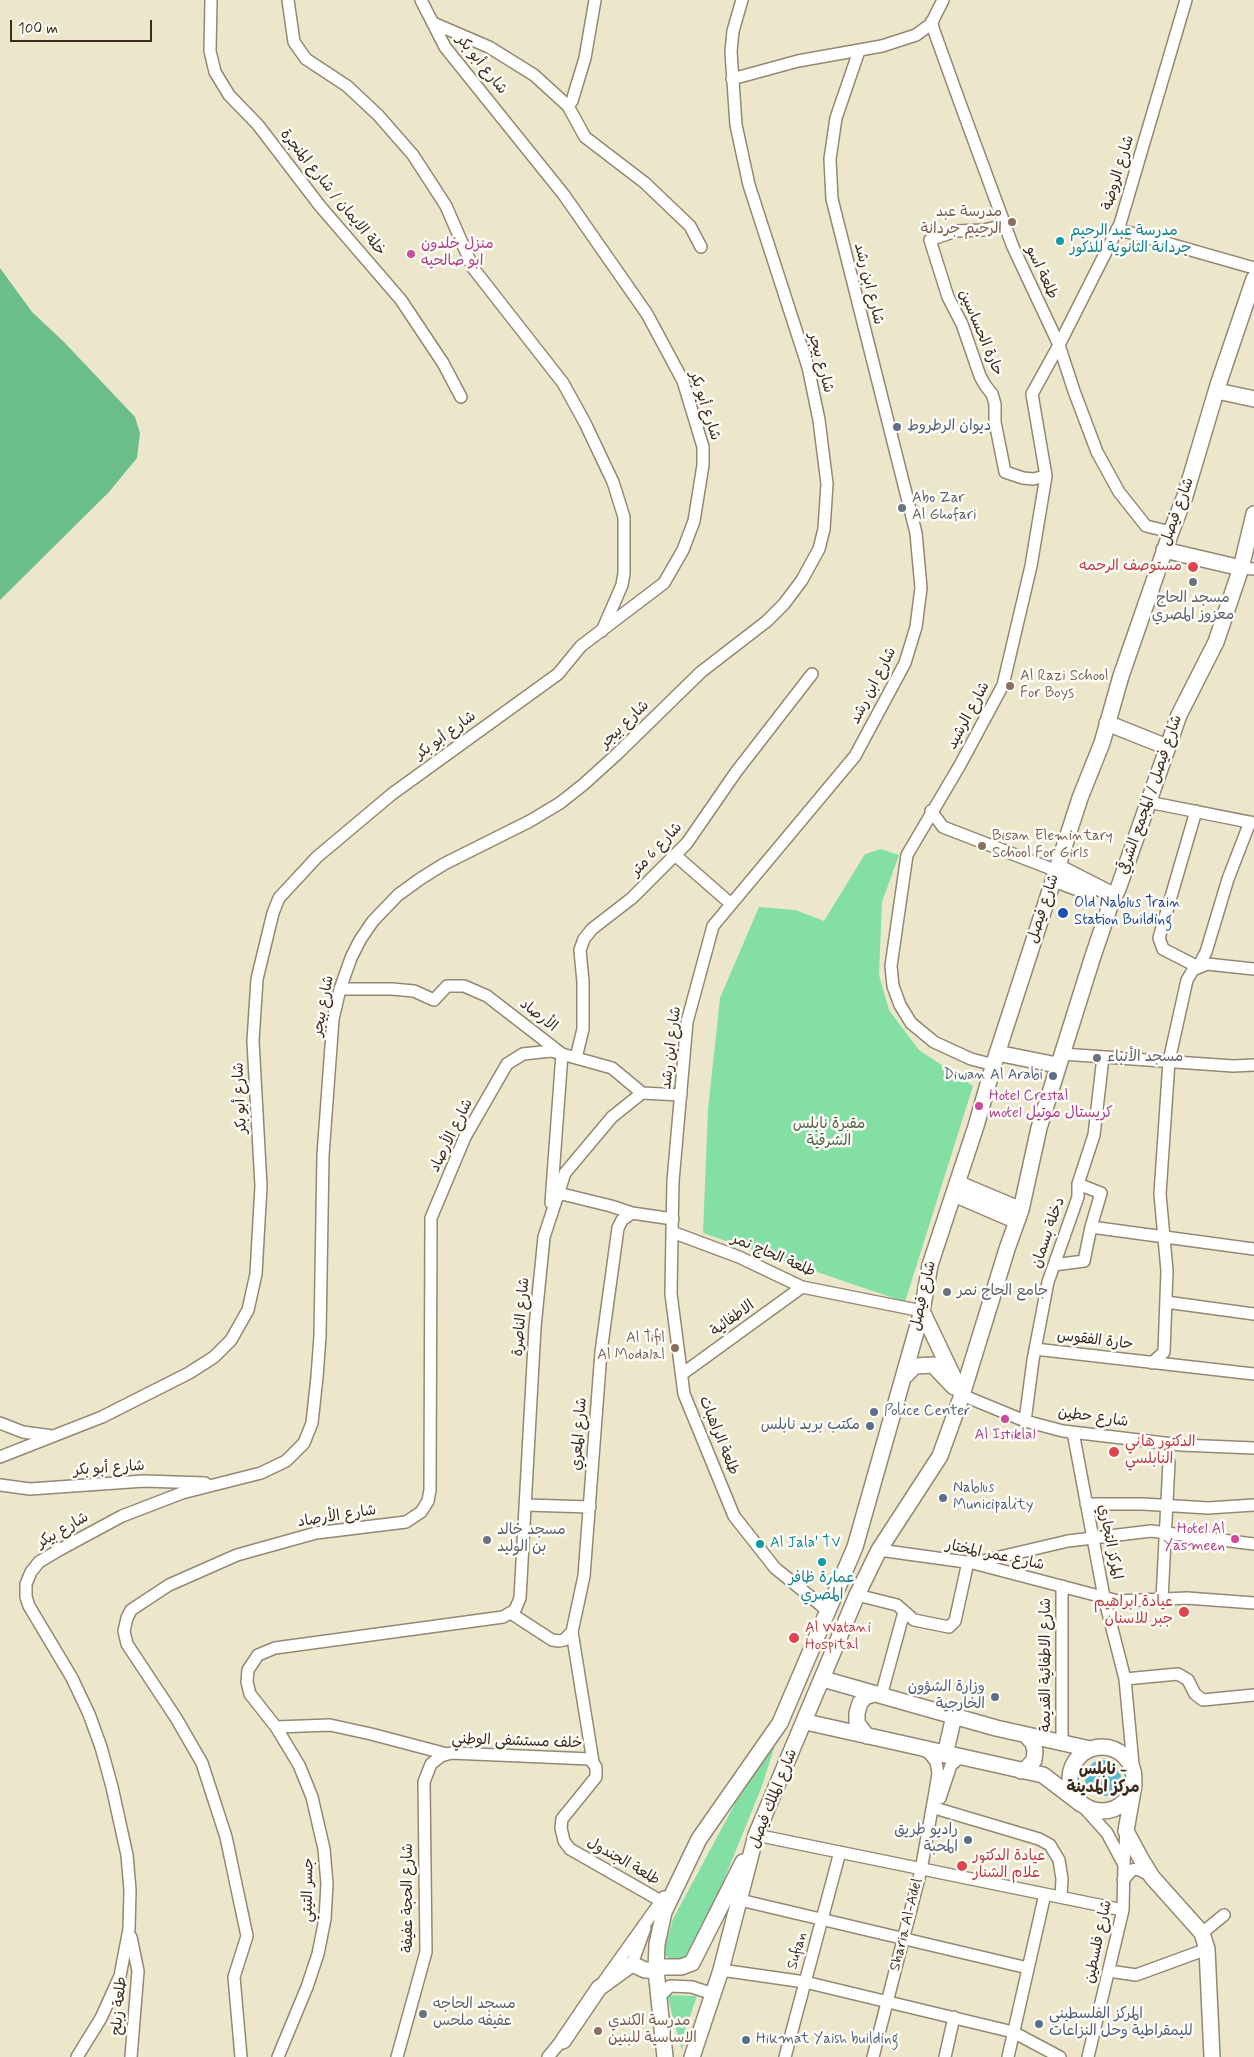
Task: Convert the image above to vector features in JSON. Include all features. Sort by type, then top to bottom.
[{"type":"main road","name":"شارع فيصل","points":[[828,1611],[855,1547],[922,1311],[930,1264],[1080,798],[1102,743],[1121,676],[1164,550],[1185,496],[1254,278]]},
{"type":"main road","points":[[1217,391],[1254,399]]},
{"type":"main road","name":"شارع فيصل / المجمع الشرقي","points":[[962,1395],[1019,1215],[1038,1128],[1113,899],[1179,715],[1216,642],[1247,569],[1254,514]]},
{"type":"main road","points":[[1164,550],[1247,569]]},
{"type":"main road","points":[[1107,724],[1167,747]]},
{"type":"main road","points":[[1056,872],[1113,899]]},
{"type":"main road","points":[[996,1059],[1060,1059]]},
{"type":"main road","points":[[956,1188],[1019,1215]]},
{"type":"main road","points":[[922,1311],[962,1395]]},
{"type":"main road","points":[[903,1378],[915,1366],[933,1365],[962,1395]]},
{"type":"main road","name":"شارع الملك فيصل","points":[[692,2057],[721,1970],[756,1835],[806,1722],[857,1595],[879,1550],[940,1456],[962,1395]]},
{"type":"main road","points":[[665,2057],[656,1970],[657,1944],[664,1912],[699,1839],[780,1723],[828,1611]]},
{"type":"main road","points":[[823,1679],[1026,1735],[1090,1749]]},
{"type":"main road","points":[[867,1736],[858,1723],[857,1713],[860,1703],[865,1697],[878,1695]]},
{"type":"main road","points":[[945,1755],[954,1716]]},
{"type":"main road","points":[[806,1722],[1043,1776],[1081,1804],[1096,1812],[1116,1809],[1124,1803],[1130,1795],[1134,1780]]},
{"type":"main road","points":[[1021,1771],[1034,1760],[1035,1751],[1026,1735]]},
{"type":"main road","points":[[1081,1804],[1072,1792],[1069,1782],[1074,1762],[1081,1754],[1090,1749],[1099,1747],[1109,1748],[1118,1752],[1131,1766],[1134,1780],[1126,1831],[1152,1877],[1202,1933],[1207,1949],[1212,2057]]},
{"type":"main road","points":[[563,2041],[599,1988],[632,1964],[644,1970],[656,1970],[664,1967],[687,1966],[696,1958],[756,1835]]},
{"type":"street","name":"خلة الايمان / شارع المنجرة","points":[[211,0],[210,51],[215,72],[229,95],[258,125],[320,206],[401,300],[443,363],[461,398]]},
{"type":"street","points":[[288,0],[294,42],[306,58],[347,86],[372,109],[412,155],[446,206],[473,268],[563,383],[585,423],[613,482],[624,517],[624,573],[622,585],[602,631]]},
{"type":"street","name":"شارع أبو بكر","points":[[0,1457],[102,1416],[205,1364],[231,1340],[248,1310],[256,1274],[261,1186],[253,1041],[257,979],[273,913],[279,898],[317,857],[392,794],[558,674],[581,646],[664,583],[677,563],[687,541],[695,515],[703,466],[703,447],[683,381],[647,314],[564,195],[445,47],[421,0]]},
{"type":"street","points":[[568,106],[572,101],[585,58],[595,0]]},
{"type":"street","name":"شارع بيجر","points":[[320,1336],[325,1113],[334,1019],[340,989],[351,958],[360,940],[373,921],[398,895],[420,879],[444,864],[530,821],[560,803],[584,784],[701,672],[767,621],[784,604],[802,580],[819,549],[824,529],[827,484],[819,420],[805,358],[749,185],[736,125],[732,52],[734,31],[742,0]]},
{"type":"street","points":[[732,79],[798,61],[882,46],[916,35],[932,21],[943,0]]},
{"type":"street","name":"شارع الروضة","points":[[1059,345],[1117,229],[1186,0]]},
{"type":"street","name":"طلعة اسو","points":[[932,21],[1013,247],[1059,345],[1097,452],[1119,492],[1146,526],[1171,532]]},
{"type":"street","points":[[433,23],[489,47],[534,75],[568,106],[584,137],[645,183],[690,226],[701,247]]},
{"type":"street","name":"شارع ابن رشد","points":[[672,1232],[673,1182],[688,1022],[713,926],[855,756],[905,663],[916,627],[921,588],[916,533],[832,199],[830,159],[836,118],[859,51]]},
{"type":"street","name":"حارة الحساسين","points":[[1005,225],[984,230],[956,231],[930,240],[948,297],[962,324],[980,376],[992,394],[1006,472],[1033,480],[1046,476]]},
{"type":"street","points":[[1117,229],[1254,268]]},
{"type":"street","name":"شارع الرشيد","points":[[996,1059],[971,1059],[934,1042],[918,1030],[900,1006],[893,986],[891,966],[906,855],[960,764],[1003,685],[1031,566],[1046,476],[1032,394],[1059,345]]},
{"type":"street","name":"شارع 6 متر","points":[[576,1058],[583,1029],[584,982],[580,950],[584,939],[592,929],[632,898],[687,843],[736,772],[812,674]]},
{"type":"street","points":[[1148,802],[1252,822],[1228,879],[1206,952],[1187,980],[1169,1061],[1160,1194],[1167,1271],[1164,1352],[1152,1363]]},
{"type":"street","points":[[931,811],[944,827],[1056,872]]},
{"type":"street","points":[[1196,811],[1159,938],[1160,945],[1165,950],[1198,966],[1207,964],[1254,968]]},
{"type":"street","points":[[676,855],[731,904]]},
{"type":"street","name":"الأرصاد","points":[[340,989],[414,991],[434,1000],[447,986],[464,986],[486,996],[562,1054],[549,1222]]},
{"type":"street","name":"شارع الأرصاد","points":[[241,2057],[234,1977],[247,1936],[226,1836],[202,1763],[176,1718],[127,1644],[124,1631],[127,1618],[131,1610],[169,1585],[237,1555],[316,1533],[406,1522],[422,1512],[428,1501],[430,1490],[431,1218],[465,1137],[507,1064],[523,1054],[551,1051],[612,1068],[642,1093]]},
{"type":"street","points":[[1060,1059],[1103,1057],[1233,1066],[1254,1065]]},
{"type":"street","name":"دخلة بسمان","points":[[1025,1421],[1035,1350],[1048,1282],[1078,1197],[1078,1184],[1094,1135],[1103,1057]]},
{"type":"street","points":[[642,1093],[681,1095]]},
{"type":"street","name":"شارع الناصرة","points":[[512,1614],[518,1606],[520,1598],[535,1327],[544,1237],[565,1172],[612,1116],[642,1093]]},
{"type":"street","points":[[1054,1265],[1084,1261],[1101,1193],[1078,1184]]},
{"type":"street","points":[[558,1193],[612,1206],[632,1213],[673,1219]]},
{"type":"street","name":"شارع المعري","points":[[572,1632],[584,1576],[601,1352],[617,1237],[622,1220],[632,1213]]},
{"type":"street","points":[[1091,1227],[1254,1249]]},
{"type":"street","name":"طلعة الحاج نمر","points":[[672,1232],[739,1257],[802,1287],[922,1311]]},
{"type":"street","name":"طلعة الراهبات","points":[[672,1232],[671,1294],[684,1394],[734,1516],[775,1568],[828,1611]]},
{"type":"street","name":"الاطفائية","points":[[682,1374],[802,1287]]},
{"type":"street","points":[[1166,1302],[1254,1314]]},
{"type":"street","name":"شارع بيكر","points":[[129,1929],[130,1890],[127,1855],[101,1747],[89,1714],[72,1678],[29,1606],[26,1597],[26,1584],[31,1572],[40,1562],[90,1532],[154,1503],[182,1493],[247,1477],[280,1465],[296,1453],[304,1443],[312,1423],[320,1336]]},
{"type":"street","name":"حارة الفقوس","points":[[1035,1350],[1254,1374]]},
{"type":"street","name":"شارع حطين","points":[[962,1395],[1025,1421],[1073,1432],[1180,1445],[1254,1448]]},
{"type":"street","points":[[0,1423],[23,1432],[53,1436]]},
{"type":"street","name":"المركز التجاري","points":[[1073,1432],[1104,1597],[1125,1679],[1134,1780]]},
{"type":"street","points":[[1162,1599],[1169,1462]]},
{"type":"street","name":"شارع أبو بكر","points":[[0,1485],[30,1489],[144,1481],[220,1484]]},
{"type":"street","points":[[1086,1504],[1208,1508],[1254,1505]]},
{"type":"street","points":[[526,1505],[590,1507]]},
{"type":"street","points":[[857,1595],[896,1605],[914,1620],[948,1626],[954,1621],[971,1563],[1068,1541],[1150,1531],[1254,1544]]},
{"type":"street","name":"شارع عمر المختار","points":[[879,1550],[971,1563],[1118,1601],[1187,1598],[1254,1604]]},
{"type":"street","name":"شارع الاطفائية القديمة","points":[[1062,1586],[1062,1743]]},
{"type":"street","points":[[878,1695],[904,1612]]},
{"type":"street","points":[[512,1614],[552,1640],[564,1640],[572,1632]]},
{"type":"street","name":"جسر التيتي","points":[[278,2057],[307,1987],[318,1954],[325,1919],[327,1884],[324,1848],[312,1797],[299,1765],[276,1726],[250,1694],[247,1682],[251,1665],[263,1652],[275,1648],[503,1617],[512,1614]]},
{"type":"street","points":[[572,1632],[593,1762]]},
{"type":"street","points":[[1125,1679],[1178,1674],[1188,1680],[1195,1694],[1203,1700],[1254,1695]]},
{"type":"street","points":[[276,1726],[330,1725],[447,1754]]},
{"type":"street","points":[[921,1749],[930,1754],[936,1762],[938,1793]]},
{"type":"street","name":"خلف مستشفى الوطني","points":[[424,1825],[425,1775],[431,1764],[447,1754],[586,1758],[593,1762],[596,1767],[596,1777],[565,1814],[561,1823],[562,1837],[570,1849]]},
{"type":"street","points":[[938,1793],[951,1765],[962,1758]]},
{"type":"street","name":"Sharia Al-Adel","points":[[880,2057],[891,2002],[938,1809],[938,1793]]},
{"type":"street","name":"Sharia Al-Adel","points":[[924,1870],[938,1793]]},
{"type":"street","points":[[1081,1804],[1107,1833],[1124,1863]]},
{"type":"street","points":[[938,1809],[1039,1839],[1050,1845],[1059,1860],[1062,1879],[1060,1897]]},
{"type":"street","name":"شارع الحجة عفيفة","points":[[397,2057],[426,1952],[424,1825]]},
{"type":"street","name":"شارع فلسطين","points":[[1088,2057],[1123,1910],[1126,1831]]},
{"type":"street","points":[[756,1835],[1123,1910]]},
{"type":"street","name":"طلعة الجندول","points":[[570,1849],[661,1901]]},
{"type":"street","name":"Sufian","points":[[785,2057],[840,1852]]},
{"type":"street","points":[[1123,1880],[1132,1870],[1138,1869],[1152,1877]]},
{"type":"street","points":[[548,2057],[563,2041],[651,1913],[682,1875]]},
{"type":"street","points":[[1008,2057],[1045,1894]]},
{"type":"street","points":[[740,1900],[1028,1968]]},
{"type":"street","points":[[632,1964],[651,1913]]},
{"type":"street","points":[[1202,1933],[1224,1914]]},
{"type":"street","points":[[77,2057],[112,1997],[125,1956],[129,1929]]},
{"type":"street","name":"طلعة زبلح","points":[[129,1929],[138,1971],[131,2057]]},
{"type":"street","points":[[1109,1971],[1136,1975],[1207,1949]]},
{"type":"street","points":[[721,1970],[805,1982],[1014,2032],[1060,2057]]},
{"type":"street","points":[[659,1997],[670,1986],[692,1987],[713,1994]]},
{"type":"street","name":"Sharia Al-Adel","points":[[873,2057],[891,2002]]},
{"type":"street","points":[[945,2057],[954,2018]]},
{"type":"street","points":[[662,2029],[671,2057]]},
{"type":"street","points":[[559,2057],[563,2041]]},
{"type":"green space","points":[[0,268],[32,312],[63,341],[135,417],[140,433],[137,458],[109,492],[0,600]]},
{"type":"green space","name":"مقبرة نابلس الشرقية","points":[[881,849],[899,855],[882,902],[879,975],[889,1010],[919,1050],[973,1086],[905,1302],[703,1233],[708,1110],[720,998],[759,907],[795,910],[824,921],[865,854]]},
{"type":"green space","points":[[776,1742],[762,1786],[715,1902],[689,1958],[680,1963],[671,1960],[664,1951],[673,1919],[737,1800]]},
{"type":"green space","points":[[667,1995],[697,1996],[686,2028],[682,2051]]},
{"type":"water","points":[[1103,1760],[1115,1766],[1121,1778],[1115,1790],[1103,1796],[1091,1790],[1085,1778],[1091,1766]]},
{"type":"place","name":"مدرسة عبد الرحيم جردانة","points":[[1012,222]]},
{"type":"place","name":"مدرسة عبد الرحيم جردانة الثانوية للذكور","points":[[1060,241]]},
{"type":"place","name":"منزل خلدون ابو صالحيه","points":[[411,254]]},
{"type":"place","name":"ديوان الرطروط","points":[[897,427]]},
{"type":"place","name":"Abo Zar Al Ghofari","points":[[902,508]]},
{"type":"place","name":"مستوصف الرحمه","points":[[1193,567]]},
{"type":"place","name":"مسجد الحاج معزوز المصري","points":[[1193,582]]},
{"type":"place","name":"Al Razi School For Boys","points":[[1010,686]]},
{"type":"place","name":"Bisan Elemintary School For Girls","points":[[982,846]]},
{"type":"place","name":"Old Nablus Train Station Building","points":[[1063,913]]},
{"type":"place","name":"مسجد الأنباء","points":[[1097,1058]]},
{"type":"place","name":"Diwan Al Arabi","points":[[1053,1076]]},
{"type":"place","name":"Hotel Crestal motel كريستال موتيل","points":[[979,1106]]},
{"type":"place","name":"جامع الحاج نمر","points":[[947,1292]]},
{"type":"place","name":"Al Tifil Al Modalal","points":[[675,1348]]},
{"type":"place","name":"Police Center","points":[[874,1412]]},
{"type":"place","name":"Al Istiklal","points":[[1005,1419]]},
{"type":"place","name":"مكتب بريد نابلس","points":[[870,1426]]},
{"type":"place","name":"الدكتور هاني النابلسي","points":[[1114,1452]]},
{"type":"place","name":"Nablus Municipality","points":[[943,1498]]},
{"type":"place","name":"Hotel Al Yasmeen","points":[[1235,1539]]},
{"type":"place","name":"مسجد خالد بن الوليد","points":[[487,1540]]},
{"type":"place","name":"Al Jala' TV","points":[[760,1544]]},
{"type":"place","name":"عمارة ظافر المصري","points":[[822,1562]]},
{"type":"place","name":"عيادة ابراهيم جبر للاسنان","points":[[1184,1612]]},
{"type":"place","name":"Al Watani Hospital","points":[[794,1638]]},
{"type":"place","name":"وزارة الشؤون الخارجية","points":[[995,1697]]},
{"type":"place","name":"راديو طريق المحبة","points":[[968,1840]]},
{"type":"place","name":"عيادة الدكتور علام الشنار","points":[[962,1866]]},
{"type":"place","name":"مسجد الحاجه عفيفه ملحس","points":[[423,2014]]},
{"type":"place","name":"المركز الفلسطيني لليمقراطية وحل النزاعات","points":[[1039,2024]]},
{"type":"place","name":"مدرسة الكندي الاساسية للبنين","points":[[598,2031]]},
{"type":"place","name":"Hikmat Yaish building","points":[[746,2040]]},
{"type":"district","name":"نابلس - مركز المدينة","points":[[1103,1780]]}]
